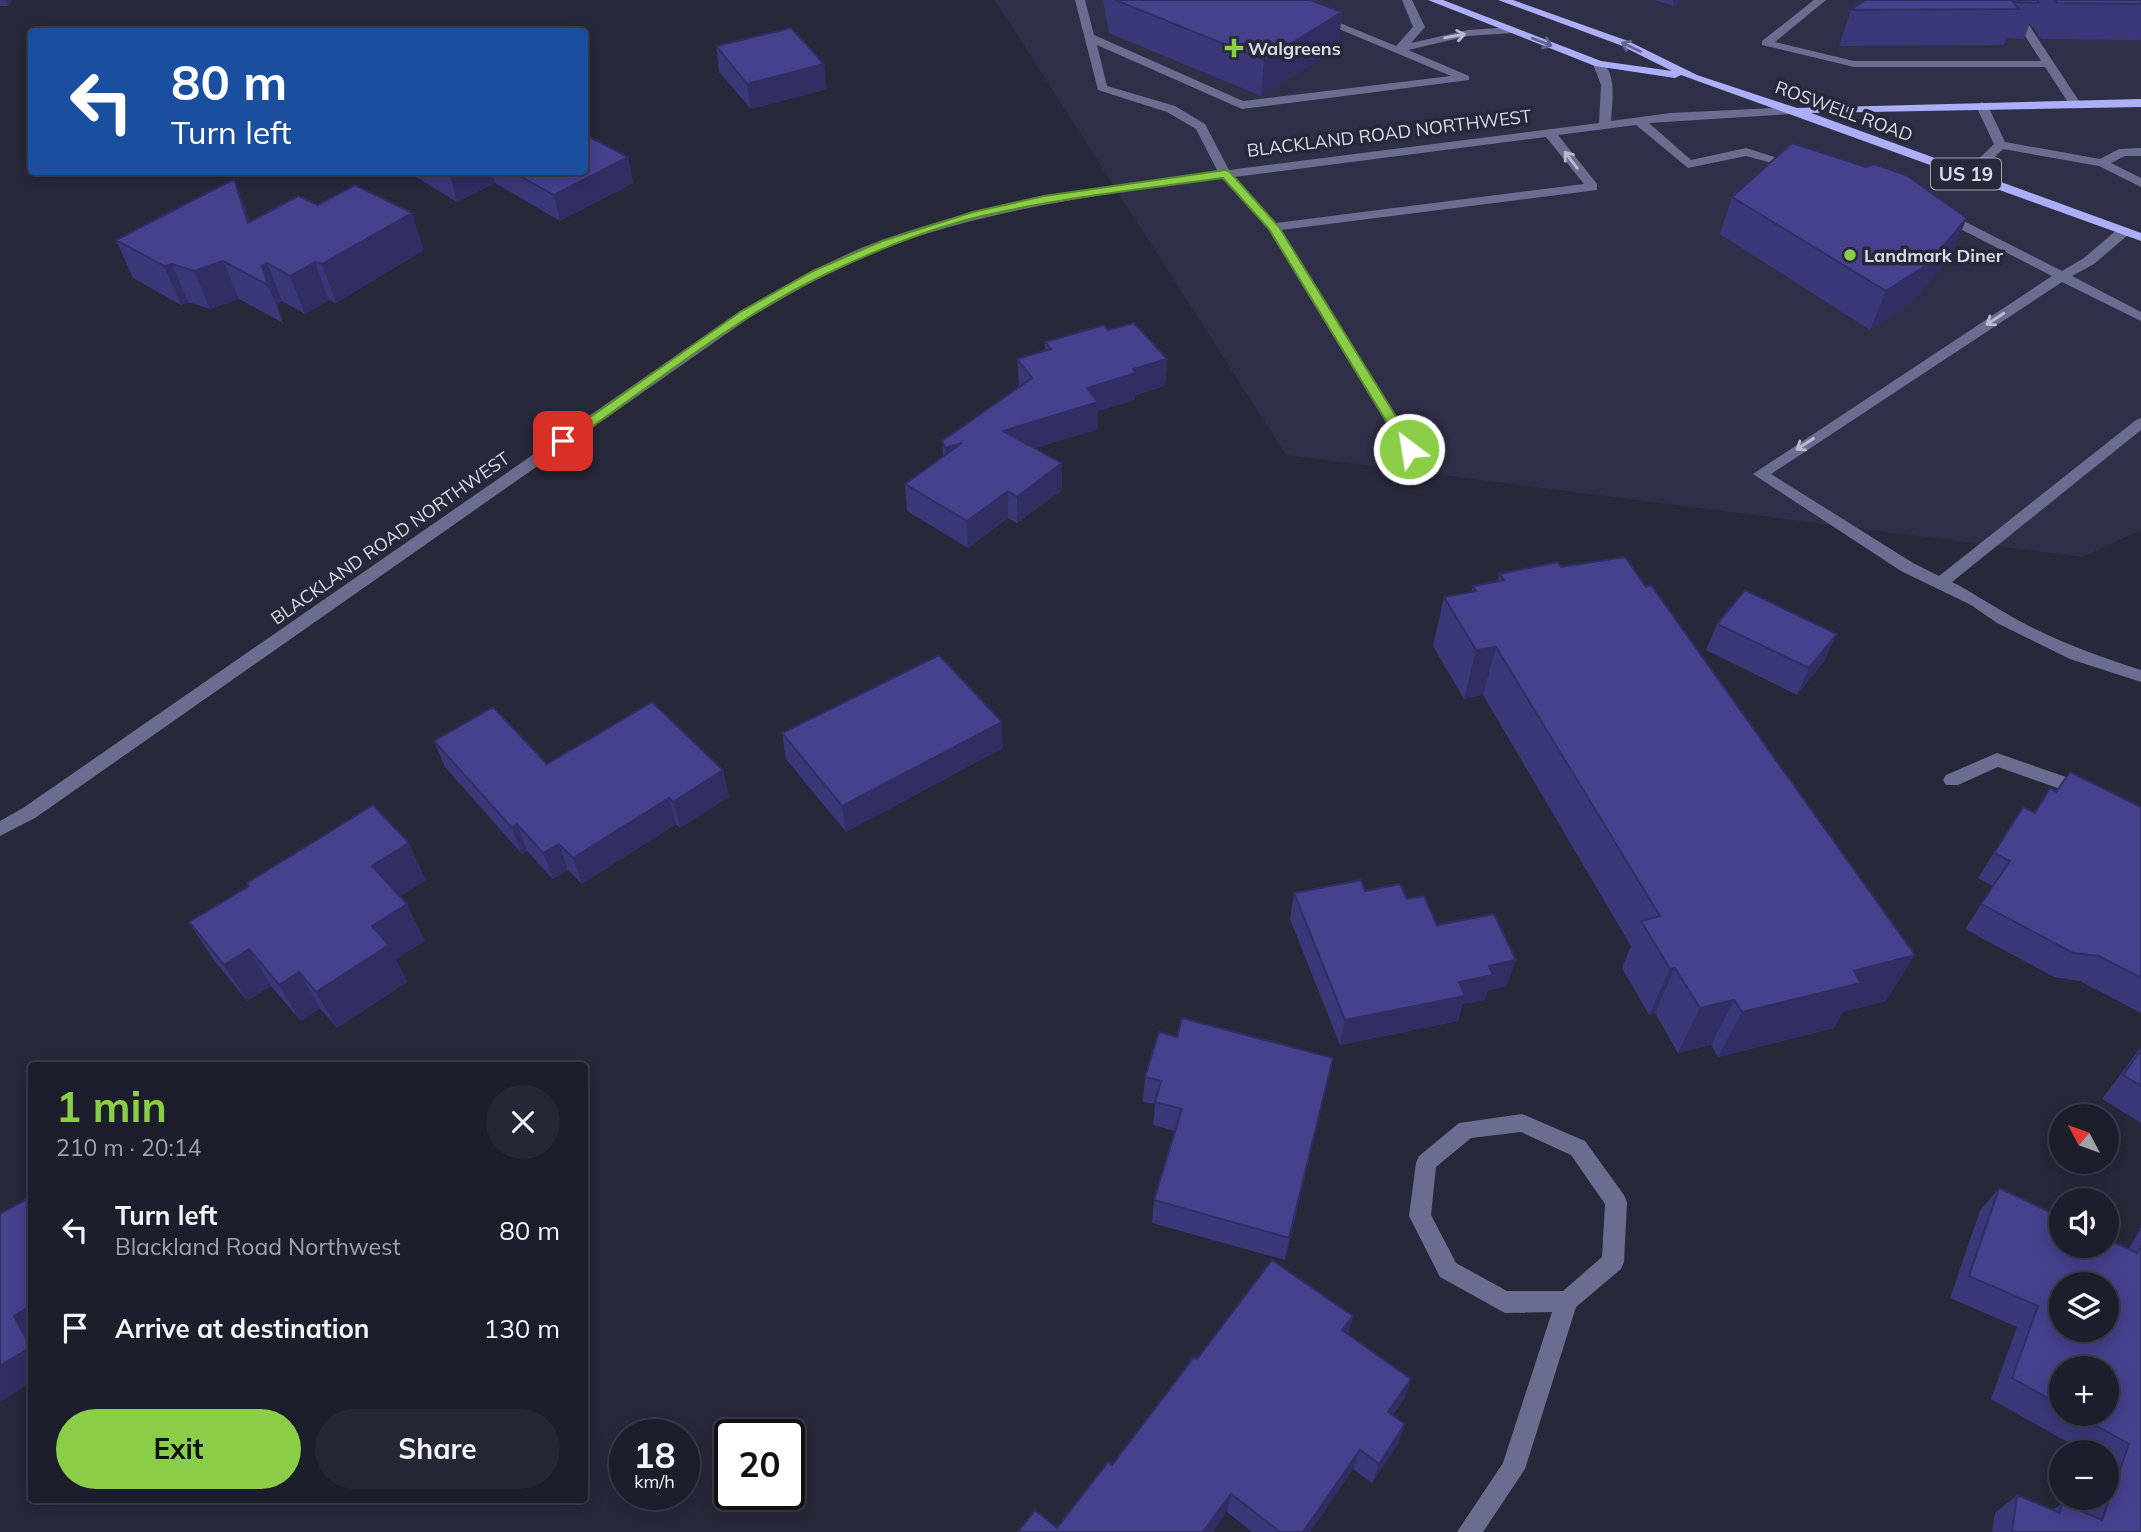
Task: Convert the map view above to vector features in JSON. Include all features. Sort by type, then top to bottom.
[{"type":"main road","name":"ROSWELL ROAD","points":[[1433,0],[1599,64],[1693,77]]},
{"type":"main road","name":"ROSWELL ROAD","points":[[1503,0],[1624,43],[1693,77],[2141,237]]},
{"type":"main road","points":[[1791,110],[2141,103]]},
{"type":"street","points":[[1080,0],[1102,88],[1171,109],[1202,127],[1225,174],[1273,227],[1409,449]]},
{"type":"street","points":[[1091,38],[1242,105],[1465,78],[1275,0]]},
{"type":"street","points":[[1399,49],[1419,27],[1407,0]]},
{"type":"street","points":[[1821,0],[1766,43],[1854,64],[2049,64]]},
{"type":"street","points":[[2001,0],[2017,15],[2075,104]]},
{"type":"street","points":[[1399,49],[1454,36],[1512,30]]},
{"type":"street","points":[[1599,64],[1607,85],[1605,125]]},
{"type":"street","points":[[1982,106],[2000,145]]},
{"type":"street","name":"BLACKLAND ROAD NORTHWEST","points":[[0,829],[29,813],[744,315],[817,274],[886,243],[977,214],[1111,188],[1639,121],[1791,110]]},
{"type":"street","points":[[1639,121],[1688,164],[1746,152],[1809,168]]},
{"type":"street","points":[[1273,227],[1593,187],[1549,132]]},
{"type":"street","points":[[2000,145],[2102,163],[2141,183]]},
{"type":"street","points":[[1969,175],[2000,145]]},
{"type":"street","points":[[2102,163],[2123,152],[2141,152]]},
{"type":"street","points":[[1935,212],[2057,279],[2141,317]]},
{"type":"street","points":[[2123,231],[2089,261],[2057,279],[1760,474],[1907,567],[1977,601],[2003,619],[2076,655],[2141,676]]},
{"type":"street","points":[[1940,583],[2141,423]]},
{"type":"street","points":[[1952,780],[1997,760],[2095,794]]},
{"type":"street","points":[[1469,1532],[1513,1469],[1567,1301],[1613,1262],[1616,1202],[1578,1148],[1522,1123],[1466,1129],[1426,1163],[1420,1216],[1448,1269],[1505,1302],[1567,1301]]},
{"type":"shaded area","points":[[995,0],[2141,0],[2141,530],[2082,557],[1286,455]]},
{"type":"building","points":[[1115,0],[1310,0],[1342,12],[1264,60]]},
{"type":"building","points":[[1865,0],[2037,0],[2039,3],[2013,2],[2019,9],[1851,10]]},
{"type":"building","points":[[2054,0],[2141,0],[2141,4],[2057,3]]},
{"type":"building","points":[[791,28],[824,64],[747,84],[716,46]]},
{"type":"building","points":[[588,136],[628,157],[554,195],[518,175],[588,175]]},
{"type":"building","points":[[1792,143],[1866,167],[1874,164],[1906,175],[1967,218],[1928,264],[1886,291],[1732,197]]},
{"type":"building","points":[[234,179],[248,223],[298,196],[318,205],[355,185],[412,213],[322,264],[315,262],[290,276],[267,263],[262,266],[268,285],[223,261],[194,271],[172,264],[164,266],[116,240]]},
{"type":"building","points":[[1134,323],[1167,359],[1133,369],[1136,373],[1087,388],[1098,402],[1003,431],[1062,463],[1017,497],[1008,491],[967,521],[905,484],[962,443],[945,448],[942,441],[1032,378],[1017,359],[1051,349],[1045,342],[1104,325],[1108,330]]},
{"type":"building","points":[[1625,557],[1646,587],[1651,585],[1915,955],[1854,971],[1861,983],[1742,1012],[1734,1000],[1700,1008],[1675,968],[1670,969],[1641,921],[1660,916],[1496,647],[1476,650],[1444,597],[1476,591],[1473,586],[1504,580],[1499,574],[1558,562],[1561,567]]},
{"type":"building","points":[[1745,590],[1837,634],[1809,668],[1717,624]]},
{"type":"building","points":[[939,655],[1002,722],[842,806],[782,733]]},
{"type":"building","points":[[652,702],[723,770],[673,802],[669,798],[573,858],[559,844],[543,853],[517,824],[512,828],[434,741],[493,707],[547,764]]},
{"type":"building","points":[[2070,772],[2141,807],[2141,978],[2099,956],[2073,953],[1981,904],[2010,861],[1994,853],[2023,807],[2035,813],[2050,788],[2056,792]]},
{"type":"building","points":[[373,805],[409,843],[372,866],[407,904],[372,926],[389,945],[316,992],[299,972],[279,985],[249,949],[224,965],[189,922]]},
{"type":"building","points":[[1361,880],[1365,891],[1400,884],[1407,899],[1424,896],[1437,925],[1494,914],[1516,960],[1489,966],[1493,975],[1459,982],[1465,996],[1345,1020],[1294,893]]},
{"type":"building","points":[[1182,1018],[1333,1058],[1289,1238],[1154,1200],[1182,1109],[1155,1102],[1161,1081],[1145,1077],[1159,1032],[1177,1037]]},
{"type":"building","points":[[2141,1050],[2141,1086],[2123,1075]]},
{"type":"building","points":[[1999,1188],[2049,1212],[2049,1258],[2119,1258],[2119,1245],[2137,1253],[2141,1246],[2141,1532],[2012,1532],[2017,1495],[2049,1510],[2060,1513],[2061,1510],[2078,1510],[2102,1520],[2106,1510],[2119,1510],[2119,1472],[2129,1444],[2097,1426],[2119,1426],[2119,1356],[2049,1356],[2049,1399],[2012,1378],[2038,1306],[1969,1276]]},
{"type":"building","points":[[28,1198],[28,1307],[14,1316],[28,1342],[28,1349],[0,1366],[0,1214]]},
{"type":"building","points":[[1272,1260],[1353,1316],[1342,1330],[1411,1379],[1388,1412],[1405,1424],[1379,1464],[1360,1450],[1303,1532],[1280,1532],[1231,1494],[1203,1532],[1018,1532],[1035,1510],[1057,1528],[1108,1462],[1112,1465]]},
{"type":"place","name":"Walgreens","points":[[1234,48]]},
{"type":"place","name":"Landmark Diner","points":[[1850,255]]},
{"type":"route","points":[[563,441],[744,315],[817,274],[886,243],[977,214],[1044,200],[1111,188],[1225,174],[1273,227],[1409,449]]}]
